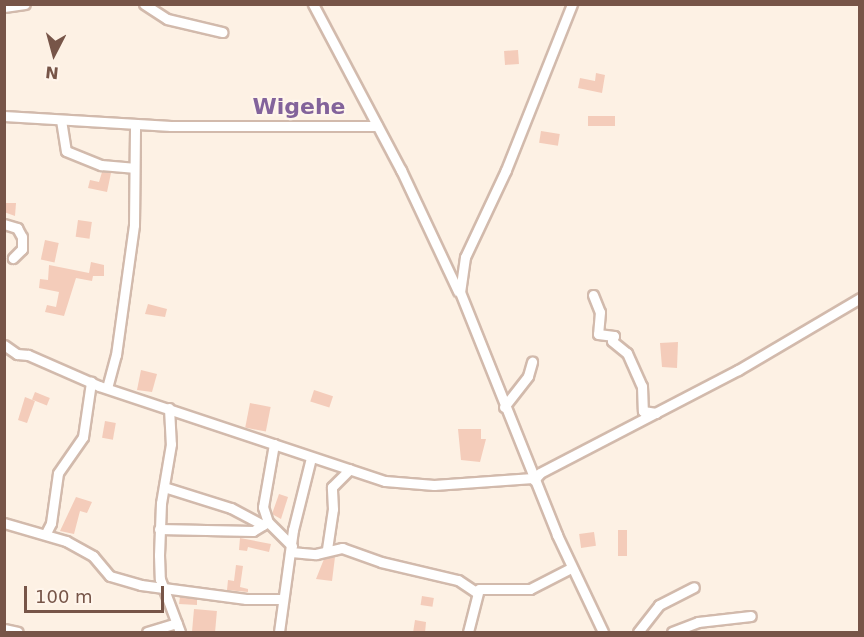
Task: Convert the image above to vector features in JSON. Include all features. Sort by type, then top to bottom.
[{"type":"street","points":[[4,7],[25,4]]},
{"type":"street","points":[[144,4],[167,19],[222,32]]},
{"type":"street","points":[[313,4],[377,126],[460,294],[533,479],[571,568],[603,633]]},
{"type":"street","points":[[460,294],[465,257],[506,170],[572,4]]},
{"type":"street","points":[[4,116],[135,124],[377,126]]},
{"type":"street","points":[[61,120],[66,151],[101,165],[133,168]]},
{"type":"street","points":[[107,388],[129,268],[134,225],[135,124]]},
{"type":"street","points":[[4,224],[17,228],[22,237],[22,249],[13,258]]},
{"type":"street","points":[[593,295],[600,312],[598,334],[614,336],[612,341],[627,353],[642,386],[643,411],[657,413]]},
{"type":"street","points":[[4,345],[17,354],[28,355],[107,388],[311,458],[408,484],[533,479],[540,473],[657,413],[860,298]]},
{"type":"street","points":[[504,407],[528,376],[532,362]]},
{"type":"street","points":[[46,532],[58,473],[83,437],[91,382]]},
{"type":"street","points":[[147,633],[179,628],[160,579],[159,529],[171,444],[169,408]]},
{"type":"street","points":[[266,523],[263,507],[265,479],[274,444]]},
{"type":"street","points":[[279,633],[291,549],[311,458]]},
{"type":"street","points":[[327,549],[333,509],[332,487],[350,469]]},
{"type":"street","points":[[164,487],[231,508],[266,523],[291,549],[316,554],[327,549],[342,548],[381,562],[458,580],[476,592]]},
{"type":"street","points":[[4,523],[35,535],[46,532]]},
{"type":"street","points":[[159,529],[253,531],[266,523]]},
{"type":"street","points":[[46,532],[53,539],[66,541],[93,556],[110,576],[165,590],[283,599]]},
{"type":"street","points":[[468,633],[476,592],[485,587],[516,592],[530,589],[571,568]]},
{"type":"street","points":[[638,633],[659,605],[694,587]]},
{"type":"street","points":[[672,633],[698,622],[751,616]]},
{"type":"street","points":[[4,629],[18,633]]},
{"type":"building","points":[[518,50],[519,64],[505,65],[504,51]]},
{"type":"building","points":[[596,73],[605,75],[602,93],[578,88],[580,78],[595,81]]},
{"type":"building","points":[[588,116],[615,116],[615,126],[588,126]]},
{"type":"building","points":[[541,131],[560,134],[558,146],[539,143]]},
{"type":"building","points":[[102,172],[111,173],[107,192],[88,188],[90,180],[99,182]]},
{"type":"building","points":[[4,203],[16,203],[15,216],[4,212]]},
{"type":"building","points":[[78,220],[92,222],[89,239],[76,237]]},
{"type":"building","points":[[45,240],[59,243],[55,262],[41,260]]},
{"type":"building","points":[[91,262],[104,265],[104,276],[93,276],[92,281],[76,278],[64,316],[45,312],[47,305],[56,307],[59,292],[39,288],[40,279],[48,280],[49,265],[89,273]]},
{"type":"building","points":[[148,304],[167,309],[165,317],[145,314]]},
{"type":"building","points":[[678,342],[677,368],[662,367],[660,343]]},
{"type":"building","points":[[141,370],[157,374],[152,392],[137,390]]},
{"type":"building","points":[[314,390],[333,396],[329,408],[310,401]]},
{"type":"building","points":[[35,392],[50,398],[47,405],[32,399]]},
{"type":"building","points":[[25,397],[35,401],[27,423],[18,420]]},
{"type":"building","points":[[250,403],[271,407],[266,432],[245,428]]},
{"type":"building","points":[[105,421],[116,423],[113,440],[102,438]]},
{"type":"building","points":[[458,429],[481,429],[481,439],[486,439],[480,462],[461,460]]},
{"type":"building","points":[[279,494],[288,497],[281,519],[272,514]]},
{"type":"building","points":[[76,497],[92,502],[87,513],[80,511],[74,534],[60,531]]},
{"type":"building","points":[[618,530],[627,530],[627,556],[618,556]]},
{"type":"building","points":[[594,532],[596,546],[581,548],[579,534]]},
{"type":"building","points":[[240,538],[271,544],[269,552],[248,547],[247,551],[239,550]]},
{"type":"building","points":[[335,557],[332,581],[316,579],[324,559]]},
{"type":"building","points":[[236,565],[243,566],[240,587],[248,589],[248,592],[227,590],[228,580],[234,581]]},
{"type":"building","points":[[422,596],[434,598],[432,607],[421,605]]},
{"type":"building","points":[[180,597],[197,599],[197,605],[179,604]]},
{"type":"building","points":[[194,609],[217,611],[215,632],[192,632]]},
{"type":"building","points":[[415,620],[426,622],[425,633],[413,633]]},
{"type":"district","name":"Wigehe","points":[[299,107]]}]
